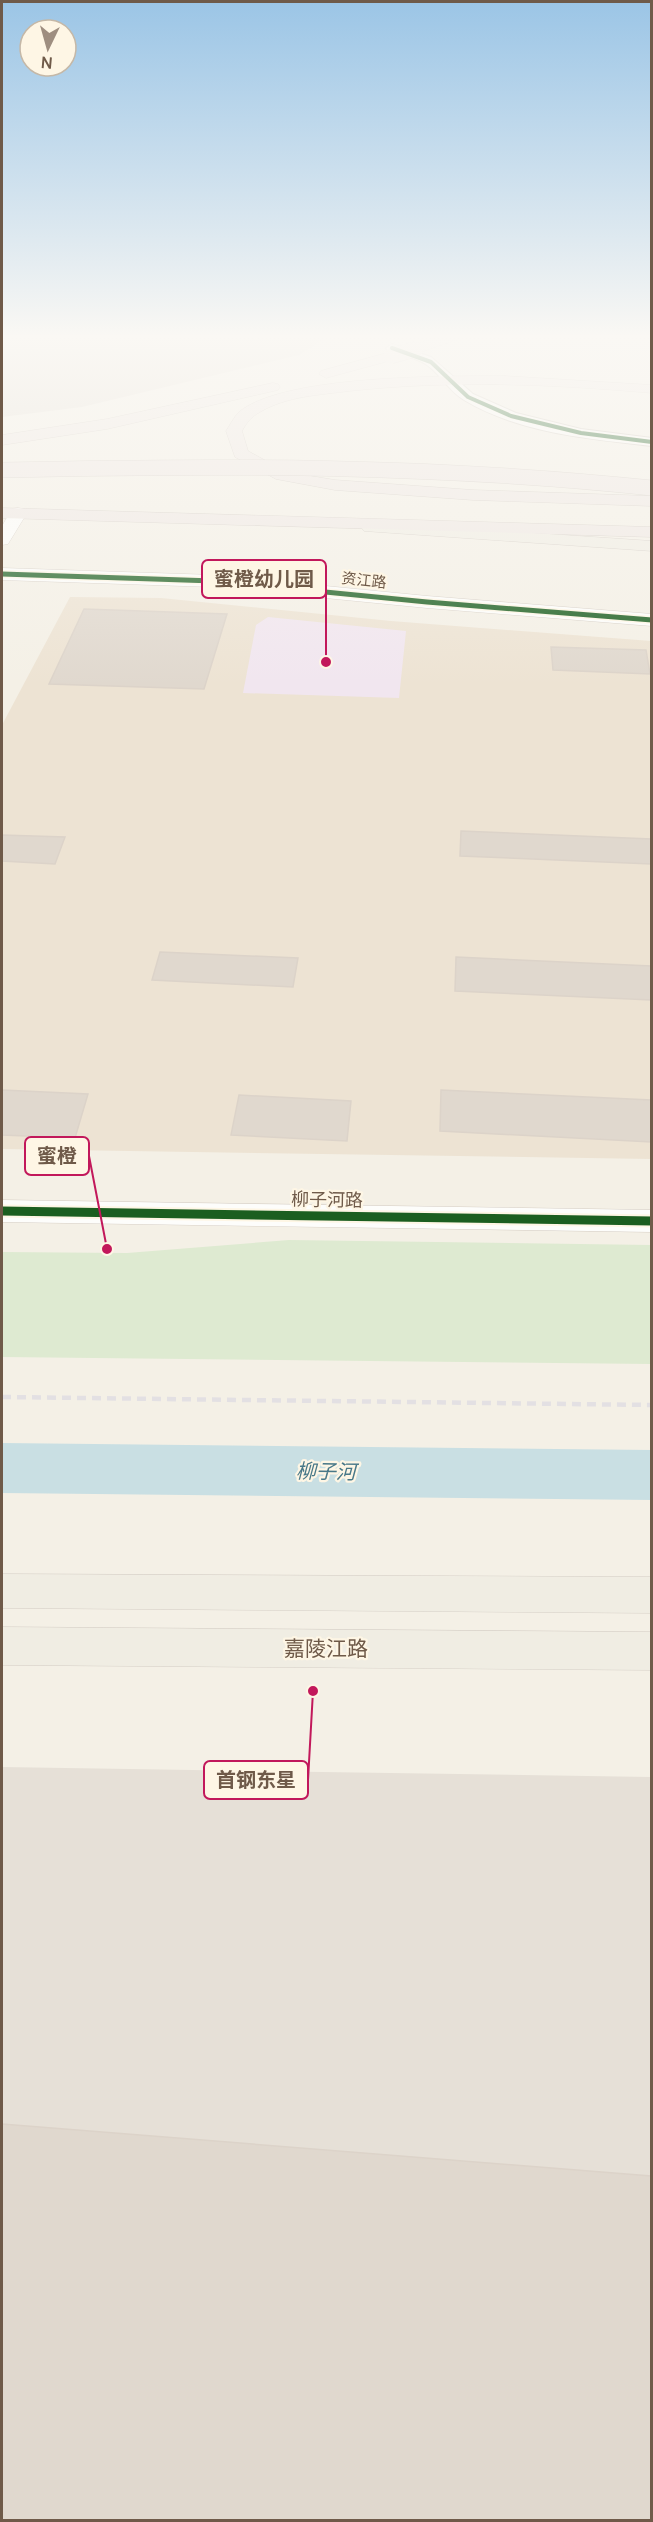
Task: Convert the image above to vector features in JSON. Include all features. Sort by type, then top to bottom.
[{"type":"highway","points":[[240,451],[241,454],[282,476],[334,485],[419,493],[651,502]]},
{"type":"highway","points":[[2,470],[197,466],[372,468],[505,474],[651,488]]},
{"type":"highway","points":[[2,505],[354,506],[651,502]]},
{"type":"highway","points":[[354,506],[651,515]]},
{"type":"highway","points":[[10,513],[651,532]]},
{"type":"main road","points":[[285,522],[651,546]]},
{"type":"main road","points":[[2,1592],[651,1595]]},
{"type":"main road","name":"嘉陵江路","points":[[2,1646],[651,1651]]},
{"type":"street","points":[[2,540],[10,513]]},
{"type":"street","name":"资江路","points":[[2,574],[214,580],[427,602],[651,620]]},
{"type":"street","name":"柳子河路","points":[[2,1211],[651,1221]]},
{"type":"shaded area","points":[[70,597],[161,598],[391,621],[651,641],[651,1159],[2,1149],[2,725]]},
{"type":"shaded area","points":[[268,617],[406,631],[399,698],[243,693],[256,625]]},
{"type":"shaded area","points":[[2,1767],[651,1777],[651,2520],[2,2520]]},
{"type":"green space","points":[[289,1240],[651,1245],[651,1364],[2,1357],[2,1252],[127,1253]]},
{"type":"building","points":[[84,609],[227,614],[204,689],[49,684]]},
{"type":"building","points":[[551,647],[646,650],[650,674],[553,670]]},
{"type":"building","points":[[461,831],[651,839],[651,864],[460,856]]},
{"type":"building","points":[[2,835],[65,837],[55,864],[2,861]]},
{"type":"building","points":[[160,952],[298,958],[293,987],[152,980]]},
{"type":"building","points":[[456,957],[651,966],[651,1000],[455,991]]},
{"type":"building","points":[[2,1090],[88,1094],[75,1138],[2,1135]]},
{"type":"building","points":[[441,1090],[651,1100],[651,1142],[440,1131]]},
{"type":"building","points":[[239,1095],[351,1101],[347,1141],[231,1135]]},
{"type":"building","points":[[2,2124],[651,2176],[651,2520],[2,2520]]},
{"type":"waterway","name":"柳子河","points":[[2,1468],[652,1475]]},
{"type":"railway","points":[[2,1397],[652,1405]]},
{"type":"cycle path","points":[[2,574],[214,581],[427,602],[652,620]]},
{"type":"cycle path","points":[[2,1211],[652,1221]]},
{"type":"place","name":"蜜橙幼儿园","points":[[326,662]]},
{"type":"place","name":"蜜橙","points":[[107,1249]]},
{"type":"place","name":"首钢东星","points":[[313,1691]]}]
